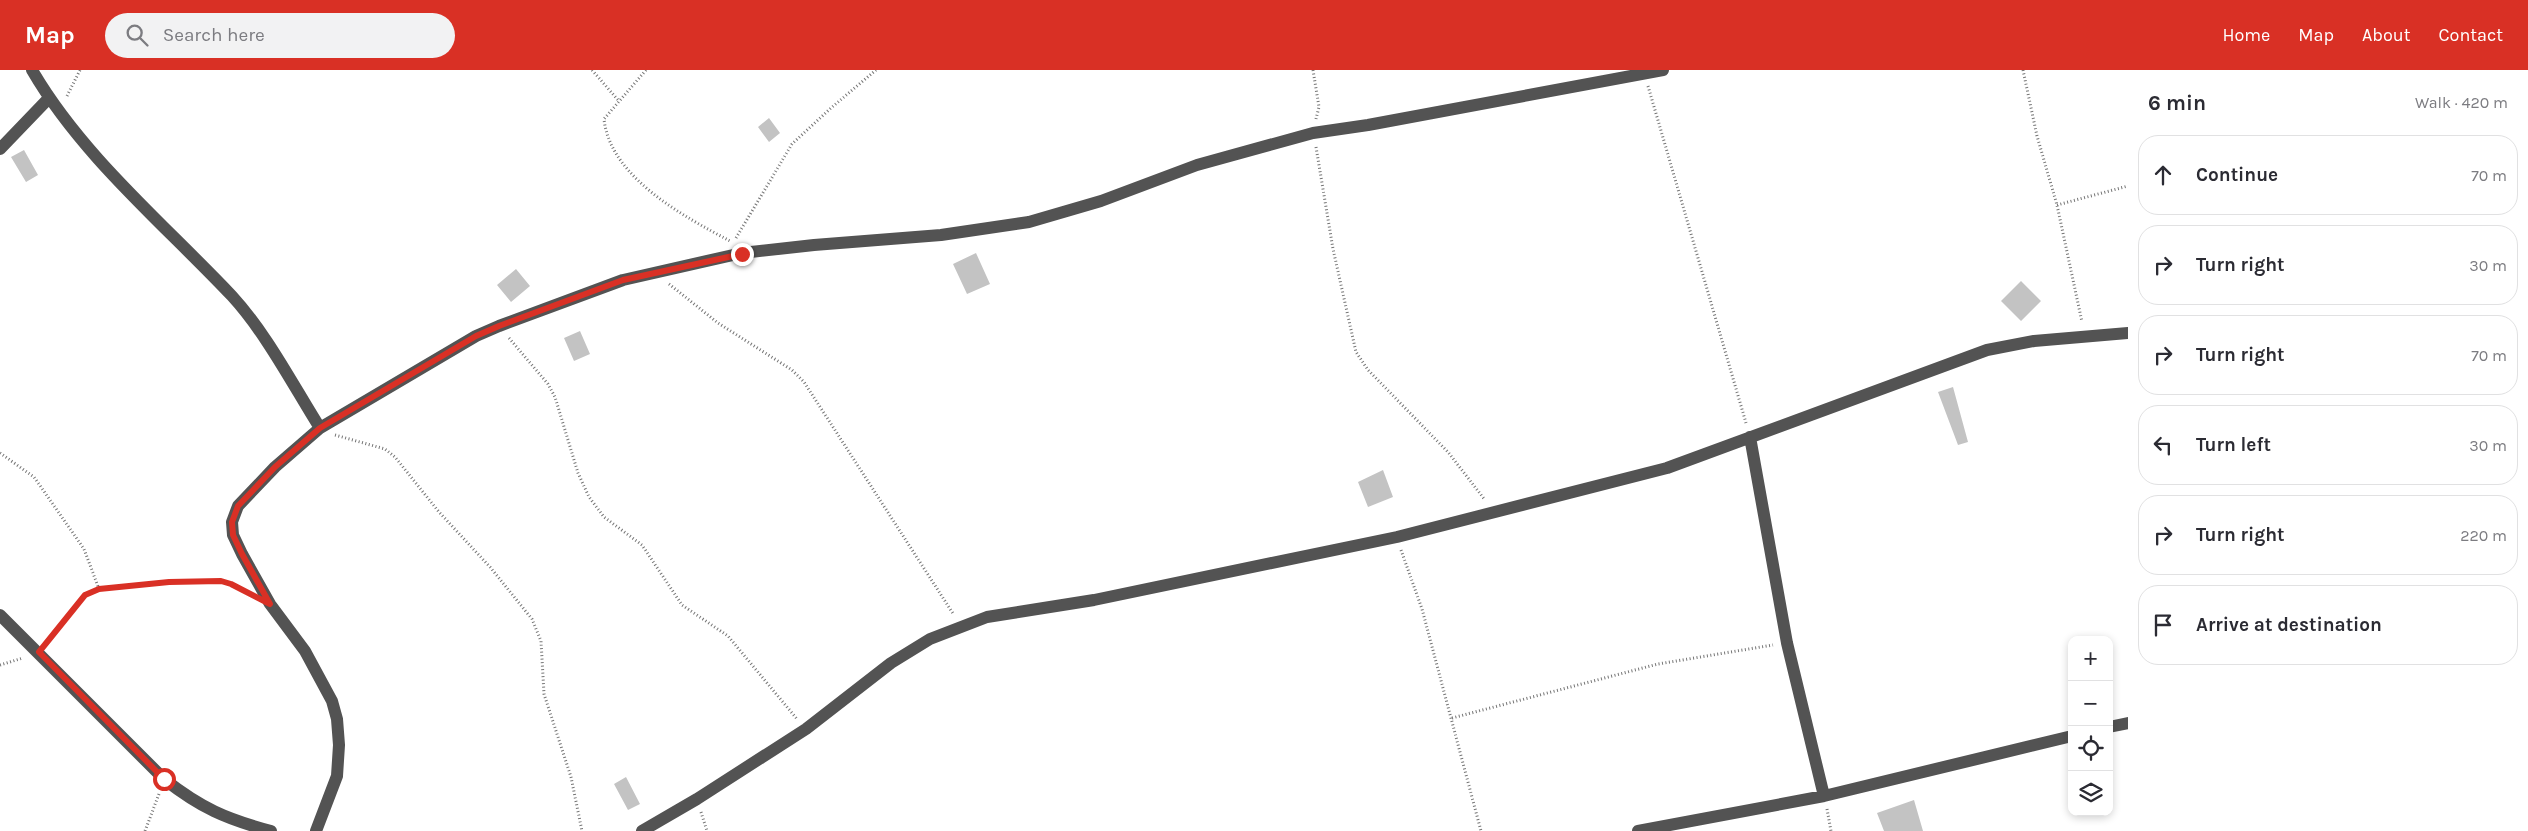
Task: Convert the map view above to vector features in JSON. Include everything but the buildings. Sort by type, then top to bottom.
[{"type":"street","points":[[32,70],[60,112],[154,219],[233,297],[254,324],[320,428]]},
{"type":"street","points":[[316,831],[337,776],[340,745],[337,719],[332,701],[305,651],[270,604],[242,554],[233,535],[232,522],[238,506],[275,467],[320,428],[476,336],[623,280],[742,254],[814,245],[941,235],[1029,222],[1101,202],[1196,165],[1313,133],[1368,125],[1664,70]]},
{"type":"street","points":[[0,149],[49,98]]},
{"type":"street","points":[[642,831],[698,799],[806,730],[891,664],[930,639],[987,617],[1094,600],[1396,538],[1667,468],[1987,350],[2034,341],[2128,333]]},
{"type":"street","points":[[1750,436],[1787,643],[1824,796]]},
{"type":"street","points":[[0,615],[164,779],[190,799],[217,815],[271,831]]},
{"type":"street","points":[[2113,726],[2128,723]]},
{"type":"street","points":[[1638,831],[1824,796],[2068,737]]},
{"type":"path","points":[[60,112],[80,70]]},
{"type":"path","points":[[592,70],[618,100]]},
{"type":"path","points":[[646,70],[618,100],[604,119],[606,135],[621,163],[659,198],[681,214],[734,243],[792,144],[876,70]]},
{"type":"path","points":[[1314,70],[1319,107],[1313,133],[1333,249],[1356,352],[1368,370],[1448,452],[1495,512]]},
{"type":"path","points":[[2023,70],[2037,136],[2057,205],[2086,337]]},
{"type":"path","points":[[1644,74],[1750,436]]},
{"type":"path","points":[[2057,205],[2128,186]]},
{"type":"path","points":[[655,273],[718,323],[792,370],[804,382],[961,626]]},
{"type":"path","points":[[499,326],[548,384],[555,397],[578,473],[589,497],[604,516],[642,545],[682,605],[728,636],[806,730]]},
{"type":"path","points":[[320,428],[340,437],[385,448],[395,457],[439,512],[490,566],[532,619],[541,641],[544,694],[571,777],[582,831]]},
{"type":"path","points":[[0,453],[34,477],[84,549],[99,589]]},
{"type":"path","points":[[1396,538],[1422,609],[1481,831]]},
{"type":"path","points":[[39,652],[85,595],[99,589],[169,582],[221,581],[231,584],[270,604]]},
{"type":"path","points":[[1452,718],[1658,664],[1787,643]]},
{"type":"path","points":[[145,831],[164,779]]},
{"type":"path","points":[[1824,796],[1831,831]]},
{"type":"route","points":[[164,779],[39,652],[85,595],[99,589],[133,585],[221,581],[231,584],[270,604],[233,535],[232,522],[238,506],[275,467],[320,428],[476,336],[499,326],[623,280],[742,254]]}]
